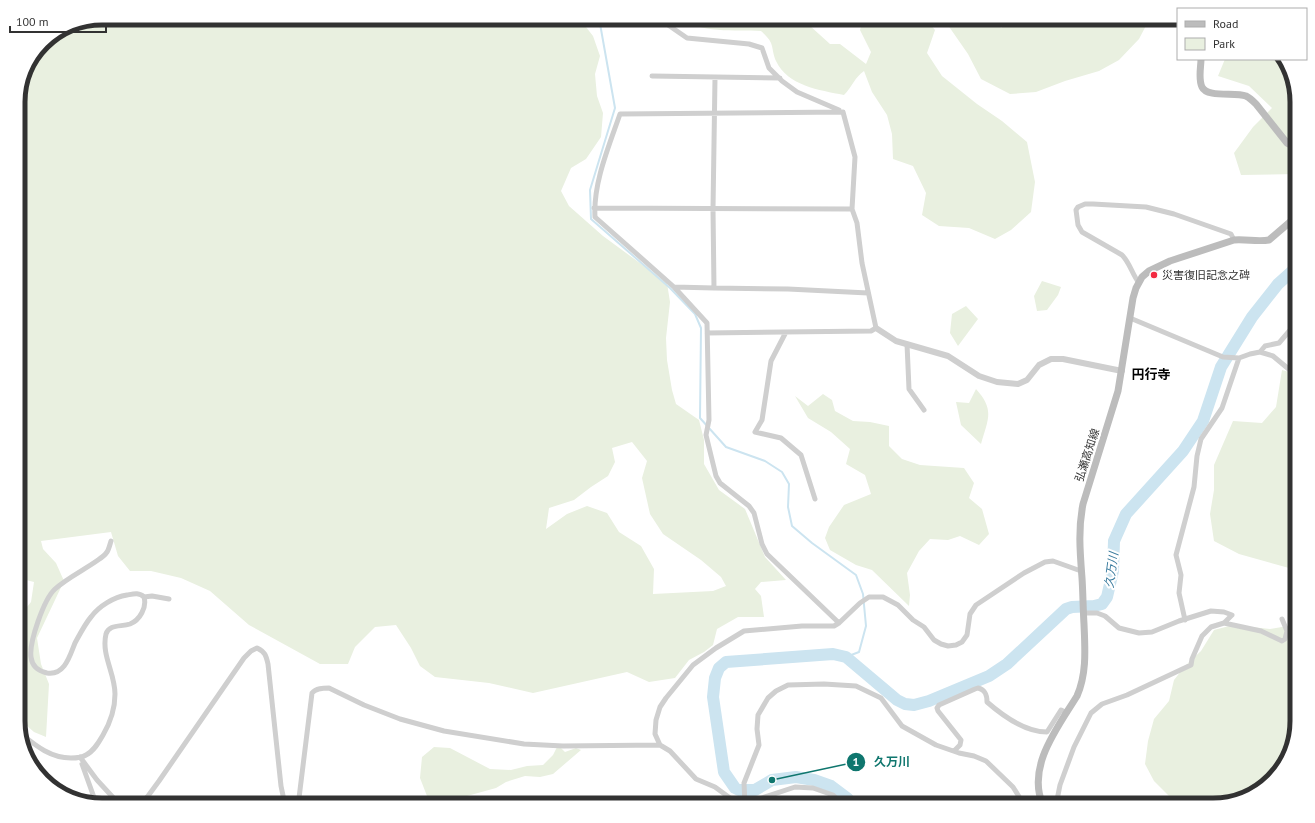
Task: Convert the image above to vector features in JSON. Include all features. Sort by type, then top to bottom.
[{"type":"main road","points":[[1201,60],[1200,80],[1203,90],[1208,93],[1238,95],[1251,98],[1287,143],[1290,144]]},
{"type":"main road","name":"弘瀬高知線","points":[[1041,798],[1038,783],[1042,757],[1081,686],[1084,674],[1083,599],[1079,529],[1083,504],[1118,391],[1134,298],[1142,276],[1148,270],[1157,266],[1234,240],[1263,242],[1269,240],[1290,222]]},
{"type":"street","points":[[668,25],[687,38],[750,44],[762,48],[769,68],[797,92],[843,112]]},
{"type":"street","points":[[652,76],[780,78]]},
{"type":"street","points":[[714,288],[713,209],[715,78]]},
{"type":"street","points":[[839,623],[767,554],[762,544],[754,513],[749,506],[720,483],[716,476],[706,434],[709,420],[707,323],[674,287],[595,217],[594,208],[595,195],[620,114],[843,112]]},
{"type":"street","points":[[843,112],[855,157],[852,208],[857,223],[868,293],[876,328],[896,341],[948,356],[979,376],[997,382],[1018,384],[1027,380],[1040,365],[1051,359],[1063,359],[1122,371]]},
{"type":"street","points":[[1139,283],[1135,278],[1127,260],[1122,255],[1082,232],[1078,225],[1076,210],[1078,207],[1085,204],[1106,204],[1154,209],[1174,214],[1231,234],[1234,240]]},
{"type":"street","points":[[594,208],[852,208]]},
{"type":"street","points":[[674,287],[868,293]]},
{"type":"street","points":[[1130,318],[1223,357],[1239,358],[1260,352],[1273,356],[1290,370]]},
{"type":"street","points":[[707,333],[871,331],[876,328]]},
{"type":"street","points":[[1260,352],[1265,346],[1279,343],[1290,330]]},
{"type":"street","points":[[786,332],[771,361],[762,420],[755,432],[781,438],[801,454],[815,499]]},
{"type":"street","points":[[907,344],[909,389],[924,410]]},
{"type":"street","points":[[1185,620],[1179,593],[1181,575],[1176,555],[1194,487],[1197,456],[1201,439],[1222,408],[1239,358]]},
{"type":"street","points":[[111,541],[107,553],[86,569],[57,587],[47,599],[38,621],[31,646],[31,657],[34,666],[38,670],[48,673],[62,669],[68,661],[82,630],[91,616],[98,609],[124,596],[142,594],[144,597],[152,596],[169,599]]},
{"type":"street","points":[[660,745],[655,734],[656,720],[660,707],[666,698],[693,665],[716,648],[744,631],[802,626],[834,626],[869,597],[883,597],[898,605],[912,620],[924,627],[934,640],[948,646],[956,645],[962,642],[966,635],[970,614],[976,605],[1024,573],[1045,562],[1053,561],[1081,571]]},
{"type":"street","points":[[27,738],[46,752],[65,758],[80,758],[86,756],[98,743],[107,729],[114,706],[115,694],[114,681],[104,644],[107,632],[112,627],[130,624],[136,620],[144,609],[144,597]]},
{"type":"street","points":[[1057,798],[1060,785],[1074,747],[1091,713],[1102,704],[1127,695],[1191,665],[1202,636],[1211,627],[1224,623],[1232,615],[1224,612],[1211,612],[1152,632],[1139,633],[1119,628],[1105,616],[1097,613],[1083,612]]},
{"type":"street","points":[[1224,623],[1261,631],[1282,641],[1285,639],[1287,631],[1282,619]]},
{"type":"street","points":[[146,798],[244,658],[251,651],[257,648],[266,654],[268,664],[284,798]]},
{"type":"street","points":[[745,798],[744,783],[759,745],[757,729],[758,715],[768,698],[776,690],[788,685],[824,684],[856,686],[881,698],[902,726],[936,745],[986,761],[1013,788],[1020,798]]},
{"type":"street","points":[[299,798],[312,693],[314,690],[319,688],[329,688],[364,705],[400,719],[444,731],[524,744],[563,746],[660,745],[670,751],[696,779],[716,787],[730,798]]},
{"type":"street","points":[[954,751],[960,745],[961,740],[938,711],[939,705],[975,689],[978,688],[983,690],[987,695],[987,702],[1013,722],[1040,732],[1047,732],[1061,710],[1067,713]]},
{"type":"street","points":[[80,758],[94,797]]},
{"type":"street","points":[[80,758],[114,798]]},
{"type":"street","points":[[762,798],[795,787],[813,788],[832,795],[835,798]]},
{"type":"green space","points":[[97,25],[584,25],[593,36],[600,56],[595,74],[597,96],[603,113],[601,137],[586,159],[571,168],[561,191],[569,206],[603,236],[667,283],[670,302],[666,338],[667,360],[676,404],[699,420],[704,440],[704,464],[719,490],[745,509],[765,557],[786,580],[761,582],[755,589],[761,596],[764,617],[738,617],[717,629],[713,645],[689,660],[675,678],[649,682],[627,672],[533,693],[489,683],[435,677],[420,666],[411,648],[396,625],[375,627],[355,647],[348,664],[320,664],[249,625],[210,591],[181,578],[151,571],[130,571],[118,556],[111,532],[41,541],[43,549],[56,563],[64,581],[37,638],[41,664],[49,684],[46,737],[34,732],[25,724],[25,609],[31,602],[34,582],[25,580],[25,97],[29,77],[44,51],[59,38],[68,33],[87,26]],"holes":[[[632,442],[647,461],[642,478],[650,514],[663,534],[701,560],[721,577],[726,586],[713,591],[653,594],[654,569],[641,546],[619,532],[607,513],[587,506],[567,514],[546,529],[549,508],[574,500],[608,476],[615,462],[612,448]]]},
{"type":"green space","points":[[693,25],[809,25],[830,44],[840,44],[866,64],[871,52],[860,30],[861,25],[931,25],[935,30],[927,53],[942,76],[977,104],[1002,121],[1027,142],[1035,182],[1031,212],[1011,230],[995,239],[969,228],[939,226],[922,215],[926,193],[913,166],[893,159],[892,134],[887,115],[872,92],[864,71],[858,76],[844,95],[815,89],[796,81],[781,69],[775,59],[770,41],[761,31],[718,30]]},
{"type":"green space","points":[[948,25],[999,25],[1001,28],[1005,25],[1146,25],[1139,39],[1119,60],[1099,71],[1065,81],[1036,92],[1010,94],[981,79],[968,54]]},
{"type":"green space","points":[[1225,60],[1278,60],[1286,77],[1289,92],[1290,174],[1241,175],[1234,153],[1253,127],[1272,108],[1249,86],[1218,76]]},
{"type":"green space","points":[[1042,281],[1061,287],[1058,295],[1047,310],[1037,311],[1034,296]]},
{"type":"green space","points":[[966,306],[978,319],[958,346],[950,333],[952,314]]},
{"type":"green space","points":[[1282,370],[1290,372],[1290,568],[1239,554],[1214,541],[1210,514],[1214,490],[1214,465],[1233,421],[1262,423],[1276,407]]},
{"type":"green space","points":[[976,389],[982,396],[988,409],[988,421],[981,444],[961,425],[956,402],[969,403]]},
{"type":"green space","points":[[823,394],[832,400],[835,411],[853,421],[870,422],[889,426],[889,446],[902,459],[920,465],[964,468],[974,483],[969,498],[982,509],[989,534],[979,545],[960,536],[948,540],[930,539],[919,551],[907,573],[910,595],[909,606],[872,570],[856,565],[830,550],[825,538],[829,527],[844,505],[871,494],[865,475],[846,464],[850,449],[831,432],[808,418],[795,396],[808,406]]},
{"type":"green space","points":[[1233,625],[1270,629],[1290,625],[1290,721],[1286,746],[1277,764],[1260,782],[1251,788],[1233,795],[1213,798],[1171,798],[1154,781],[1145,764],[1148,741],[1154,719],[1169,701],[1174,680],[1185,666],[1201,651],[1214,630]]},
{"type":"green space","points":[[558,745],[565,752],[576,748],[581,750],[553,774],[540,777],[525,776],[506,782],[496,788],[464,798],[426,798],[427,796],[420,778],[422,757],[434,747],[450,748],[490,769],[511,770],[527,766],[543,765],[553,755]]},
{"type":"waterway","points":[[600,25],[615,108],[590,190],[591,219],[670,288],[695,314],[701,328],[700,418],[726,447],[765,461],[782,472],[789,484],[788,507],[792,526],[812,543],[856,575],[863,594],[866,626],[859,652],[846,657]]},
{"type":"waterway","name":"久万川","points":[[847,798],[831,786],[814,780],[796,777],[772,780],[755,790],[739,790],[735,788],[724,772],[713,697],[715,678],[719,668],[726,662],[833,654],[846,657],[897,700],[905,704],[914,705],[929,701],[989,676],[1007,664],[1066,609],[1102,604],[1107,597],[1113,571],[1114,541],[1126,514],[1183,451],[1203,421],[1221,367],[1252,317],[1278,284],[1290,273]]},
{"type":"place","name":"災害復旧記念之碑","points":[[1154,275]]},
{"type":"place","name":"久万川","points":[[772,780]]},
{"type":"district","name":"円行寺","points":[[1151,374]]}]
